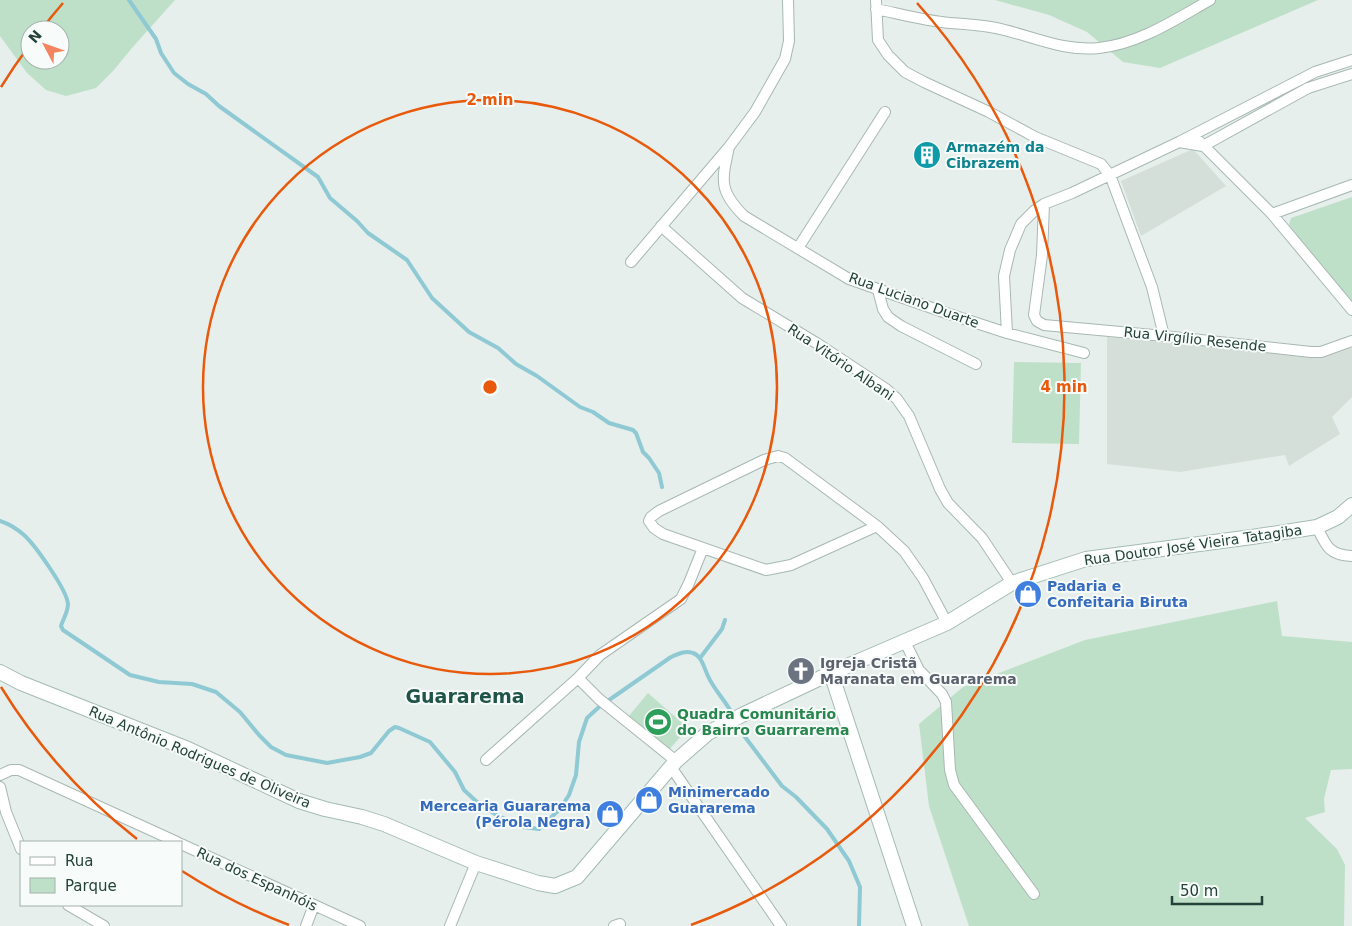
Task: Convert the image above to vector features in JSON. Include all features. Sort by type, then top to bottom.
[{"type":"street","points":[[631,262],[729,147],[755,112],[785,59],[789,40],[788,0]]},
{"type":"street","points":[[1164,336],[1152,287],[1110,175],[1101,164],[1035,137],[990,112],[905,72],[888,55],[878,40],[876,4],[934,20],[993,27],[1017,32],[1055,46],[1083,49],[1100,48],[1137,38],[1210,0]]},
{"type":"street","points":[[1007,333],[1004,276],[1010,250],[1021,224],[1028,216],[1044,204],[1179,142],[1315,72],[1352,60]]},
{"type":"street","points":[[1315,72],[1319,84]]},
{"type":"street","points":[[1179,142],[1203,146],[1308,88],[1352,74]]},
{"type":"street","points":[[798,248],[885,112]]},
{"type":"street","points":[[1193,135],[1272,214],[1352,310]]},
{"type":"street","name":"Rua Luciano Duarte","points":[[729,147],[722,176],[724,190],[733,205],[744,216],[849,278],[878,290],[1007,333],[1084,352]]},
{"type":"street","points":[[1272,214],[1352,185]]},
{"type":"street","name":"Rua Virgílio Resende","points":[[1044,204],[1042,255],[1034,315],[1038,321],[1044,324],[1311,352],[1321,352],[1352,341]]},
{"type":"street","name":"Rua Vitório Albani","points":[[661,226],[742,298],[848,364],[886,389],[897,399],[909,416],[940,489],[948,503],[982,538],[1012,583]]},
{"type":"street","points":[[878,290],[883,309],[888,317],[901,326],[976,364]]},
{"type":"street","points":[[876,526],[791,565],[766,570],[663,534],[654,528],[649,520],[659,511],[764,460],[778,456],[796,464],[876,526],[904,551],[915,565],[947,624]]},
{"type":"street","name":"Rua Doutor José Vieira Tatagiba","points":[[831,673],[947,624],[1012,583],[1086,559],[1317,527],[1338,517],[1352,505]]},
{"type":"street","points":[[1317,527],[1327,549],[1342,556],[1352,556]]},
{"type":"street","points":[[486,760],[600,656],[681,599],[703,548]]},
{"type":"street","points":[[905,642],[919,670],[942,694],[946,702],[950,770],[954,785],[1034,894]]},
{"type":"street","name":"Rua Antônio Rodrigues de Oliveira","points":[[0,672],[21,683],[188,749],[292,798],[325,809],[342,811],[384,824],[476,863],[538,883],[555,886],[577,876],[674,764],[708,733],[831,673]]},
{"type":"street","points":[[831,673],[914,926]]},
{"type":"street","points":[[578,678],[674,764],[781,926]]},
{"type":"street","points":[[0,775],[11,770],[20,770],[175,841]]},
{"type":"street","points":[[0,787],[6,812],[20,847]]},
{"type":"street","name":"Rua dos Espanhóis","points":[[182,844],[360,926]]},
{"type":"street","points":[[450,926],[476,863]]},
{"type":"street","points":[[306,926],[314,905]]},
{"type":"street","points":[[70,906],[104,926]]},
{"type":"shaded area","points":[[1193,149],[1226,186],[1141,236],[1121,181]]},
{"type":"shaded area","points":[[1107,337],[1316,356],[1349,346],[1352,349],[1352,397],[1332,417],[1340,434],[1289,466],[1285,455],[1180,472],[1107,464]]},
{"type":"green space","points":[[0,0],[175,0],[96,88],[66,96],[46,90],[25,70],[70,70],[70,20],[20,20],[20,63],[0,36]]},
{"type":"green space","points":[[995,0],[1318,0],[1160,68],[1123,62],[1087,32],[1049,15]]},
{"type":"green space","points":[[1352,197],[1352,304],[1289,225],[1291,218]]},
{"type":"green space","points":[[1014,362],[1081,363],[1079,444],[1012,443]]},
{"type":"green space","points":[[1277,601],[1282,636],[1352,642],[1352,769],[1331,770],[1324,799],[1325,812],[1305,818],[1337,849],[1345,865],[1344,926],[969,926],[929,806],[919,724],[963,687],[1085,640]]},
{"type":"green space","name":"Quadra Comunitário do Bairro Guarrarema","points":[[648,693],[688,728],[668,751],[628,717]]},
{"type":"waterway","points":[[129,0],[156,39],[161,53],[174,73],[188,84],[206,94],[219,106],[318,177],[330,198],[368,233],[407,260],[432,298],[469,332],[498,348],[516,364],[537,376],[580,407],[593,412],[609,423],[633,430],[643,452],[659,473],[662,487]]},
{"type":"waterway","points":[[0,521],[13,527],[29,540],[57,579],[68,604],[61,626],[63,630],[130,675],[159,682],[192,684],[216,692],[240,712],[271,747],[286,755],[327,763],[360,757],[371,753],[389,731],[395,727],[399,728],[430,742],[455,772],[464,790],[477,802],[495,814],[523,827],[539,829],[560,809],[569,795],[576,775],[579,742],[587,718],[599,707],[671,657],[687,652],[699,657],[711,681],[733,715]]},
{"type":"waterway","points":[[700,658],[722,629],[725,620]]},
{"type":"waterway","points":[[736,722],[782,786],[796,797],[827,829],[849,861],[860,887],[859,926]]},
{"type":"place","name":"Armazém da Cibrazem","points":[[927,155]]},
{"type":"place","name":"Padaria e Confeitaria Biruta","points":[[1028,594]]},
{"type":"place","name":"Igreja Cristã Maranata em Guararema","points":[[801,671]]},
{"type":"place","name":"Quadra Comunitário do Bairro Guarrarema","points":[[658,722]]},
{"type":"place","name":"Minimercado Guararema","points":[[649,800]]},
{"type":"place","name":"Mercearia Guararema (Pérola Negra)","points":[[610,814]]},
{"type":"district","name":"Guararema","points":[[465,696]]}]
